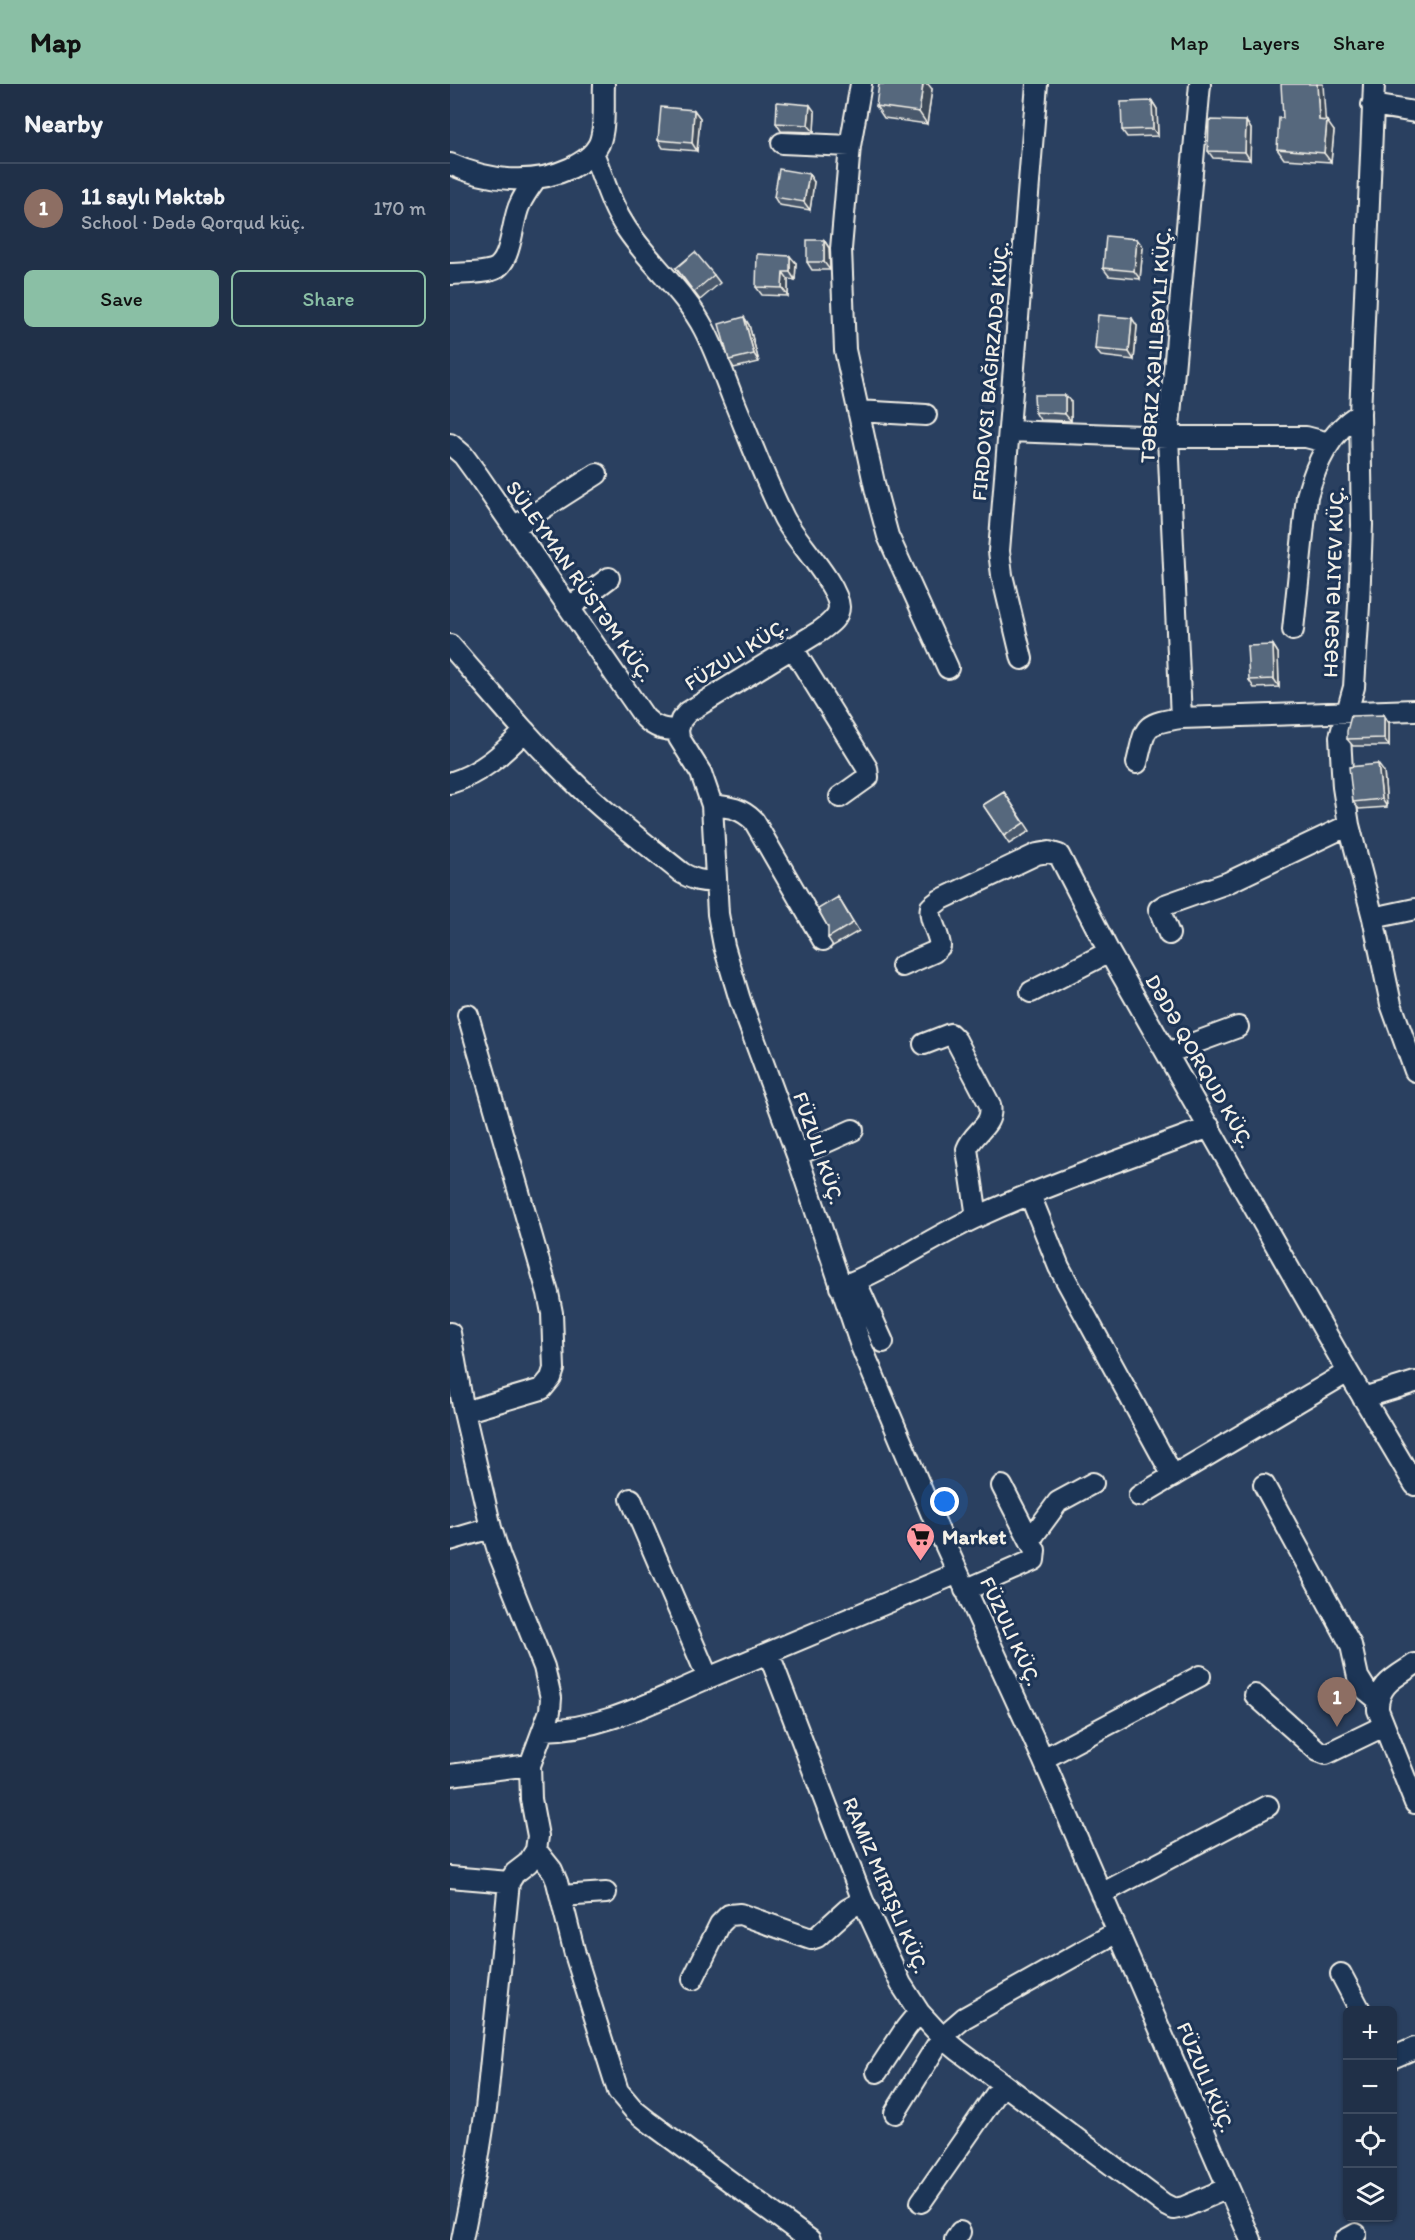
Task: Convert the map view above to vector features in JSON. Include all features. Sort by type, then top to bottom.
[{"type":"street","points":[[450,164],[468,172],[496,178],[535,180],[567,170],[593,153],[599,143],[602,130],[604,84]]},
{"type":"street","points":[[861,84],[850,146],[841,249],[845,350],[888,537],[948,668]]},
{"type":"street","points":[[1022,659],[1002,575],[999,551],[1037,84]]},
{"type":"street","name":"TƏBRIZ XƏLILBƏYLI KÜÇ.","points":[[1181,718],[1168,437],[1200,84]]},
{"type":"street","name":"HƏSƏN ƏLIYEV KÜÇ.","points":[[1374,84],[1360,414],[1362,525],[1359,605],[1354,687],[1340,737],[1343,787],[1349,825],[1373,918],[1391,1004],[1415,1071]]},
{"type":"street","points":[[1372,105],[1415,111]]},
{"type":"street","points":[[782,143],[850,146]]},
{"type":"street","name":"FÜZULI KÜÇ.","points":[[593,153],[612,206],[626,229],[690,307],[703,327],[785,520],[836,596],[839,607],[837,615],[831,622],[699,703],[681,720],[678,730],[679,738],[708,789],[712,805],[716,881],[724,946],[740,1000],[797,1155],[848,1284],[861,1346],[889,1416],[1043,1760],[1251,2240]]},
{"type":"street","points":[[450,274],[493,270],[503,264],[508,253],[520,203],[535,180]]},
{"type":"street","points":[[858,411],[926,415]]},
{"type":"street","points":[[1293,630],[1307,496],[1329,443],[1339,429],[1360,414]]},
{"type":"street","points":[[1009,431],[1168,437],[1306,437],[1329,443]]},
{"type":"street","name":"SÜLEYMAN RÜSTƏM KÜÇ.","points":[[450,444],[463,455],[645,718],[652,726],[663,730],[678,730]]},
{"type":"street","points":[[514,527],[597,474]]},
{"type":"street","points":[[570,608],[609,578]]},
{"type":"street","points":[[450,645],[574,783],[638,838],[693,879],[705,882],[716,881]]},
{"type":"street","points":[[792,647],[867,768],[868,777],[840,797]]},
{"type":"street","points":[[1137,763],[1145,730],[1151,724],[1181,718],[1415,710]]},
{"type":"street","points":[[450,783],[475,774],[490,764],[525,731]]},
{"type":"street","points":[[712,805],[736,808],[746,813],[754,821],[823,940]]},
{"type":"street","points":[[1169,934],[1159,909],[1165,905],[1227,883],[1349,825]]},
{"type":"street","name":"DƏDƏ QORQUD KÜÇ.","points":[[902,966],[934,952],[940,946],[940,937],[929,914],[931,907],[940,900],[1037,854],[1049,852],[1059,855],[1167,1053],[1348,1372],[1415,1485]]},
{"type":"street","points":[[1373,918],[1415,909]]},
{"type":"street","points":[[1031,992],[1110,952]]},
{"type":"street","points":[[464,1412],[542,1389],[551,1378],[554,1369],[552,1313],[548,1293],[468,1015]]},
{"type":"street","points":[[1167,1053],[1238,1027]]},
{"type":"street","points":[[924,1044],[950,1034],[956,1040],[990,1105],[992,1114],[988,1122],[971,1139],[967,1149],[977,1217]]},
{"type":"street","points":[[884,1342],[848,1284],[977,1217],[1210,1127]]},
{"type":"street","points":[[797,1155],[853,1130]]},
{"type":"street","points":[[1030,1195],[1059,1267],[1173,1476]]},
{"type":"street","points":[[450,1333],[464,1412],[491,1528],[500,1557],[544,1667],[551,1698],[550,1711],[530,1765],[531,1799],[538,1836],[536,1850],[528,1863],[515,1873],[509,1882],[486,2109],[462,2240]]},
{"type":"street","points":[[1139,1496],[1348,1372]]},
{"type":"street","points":[[1363,1398],[1415,1382]]},
{"type":"street","points":[[1030,1540],[1058,1502],[1094,1483]]},
{"type":"street","points":[[1264,1485],[1351,1644],[1358,1677],[1366,1690],[1377,1699]]},
{"type":"street","points":[[544,1730],[565,1730],[598,1724],[708,1678],[961,1581],[1027,1564],[1034,1560],[1035,1550],[1002,1486]]},
{"type":"street","points":[[631,1499],[708,1678]]},
{"type":"street","points":[[450,1540],[491,1528]]},
{"type":"street","name":"RAMIZ MIRIŞLI KÜÇ.","points":[[769,1654],[863,1901],[901,1984],[919,2012],[942,2037],[1164,2204],[1174,2209],[1184,2207],[1228,2188]]},
{"type":"street","points":[[1415,1664],[1388,1682],[1377,1699],[1378,1710],[1415,1803]]},
{"type":"street","points":[[1043,1760],[1200,1676]]},
{"type":"street","points":[[1255,1695],[1318,1750],[1326,1754],[1384,1726]]},
{"type":"street","points":[[450,1775],[530,1765]]},
{"type":"street","points":[[1101,1894],[1268,1806]]},
{"type":"street","points":[[536,1850],[552,1870],[561,1896],[572,1945],[618,2091],[634,2110],[649,2122],[810,2240]]},
{"type":"street","points":[[450,1877],[509,1882]]},
{"type":"street","points":[[561,1896],[606,1893]]},
{"type":"street","points":[[693,1979],[720,1924],[729,1915],[740,1914],[811,1939],[818,1937],[848,1909],[863,1901]]},
{"type":"street","points":[[895,2113],[942,2037],[964,2018],[1117,1932]]},
{"type":"street","points":[[1341,1974],[1358,2006]]},
{"type":"street","points":[[877,2072],[919,2012]]},
{"type":"street","points":[[1397,2056],[1415,2048]]},
{"type":"street","points":[[921,2202],[1003,2084]]},
{"type":"building","points":[[879,84],[923,84],[919,112],[876,106]]},
{"type":"building","points":[[1281,84],[1317,84],[1319,120],[1327,121],[1324,153],[1277,149],[1279,118],[1283,118]]},
{"type":"building","points":[[1152,101],[1153,129],[1122,130],[1121,102]]},
{"type":"building","points":[[777,102],[810,105],[808,125],[776,123]]},
{"type":"building","points":[[661,107],[694,110],[692,143],[658,140]]},
{"type":"building","points":[[1209,120],[1246,121],[1245,152],[1208,151]]},
{"type":"building","points":[[779,169],[809,174],[804,202],[774,197]]},
{"type":"building","points":[[1106,236],[1137,239],[1134,271],[1103,268]]},
{"type":"building","points":[[807,240],[824,240],[824,262],[807,262]]},
{"type":"building","points":[[695,252],[714,275],[694,292],[676,268]]},
{"type":"building","points":[[757,254],[790,256],[790,272],[783,272],[782,288],[756,287]]},
{"type":"building","points":[[1098,315],[1132,318],[1129,352],[1095,349]]},
{"type":"building","points":[[744,317],[754,354],[729,360],[719,324]]},
{"type":"building","points":[[1034,395],[1065,395],[1065,414],[1035,412]]},
{"type":"building","points":[[1273,645],[1274,679],[1249,680],[1247,646]]},
{"type":"building","points":[[1384,715],[1384,738],[1347,739],[1351,716]]},
{"type":"building","points":[[1378,764],[1382,799],[1353,802],[1349,767]]},
{"type":"building","points":[[1004,792],[1024,823],[1004,836],[983,805]]},
{"type":"building","points":[[838,897],[853,923],[828,938],[828,927],[818,909]]},
{"type":"place","name":"Market","points":[[921,1562]]},
{"type":"place","name":"11 saylı Məktəb","points":[[1337,1727]]}]
